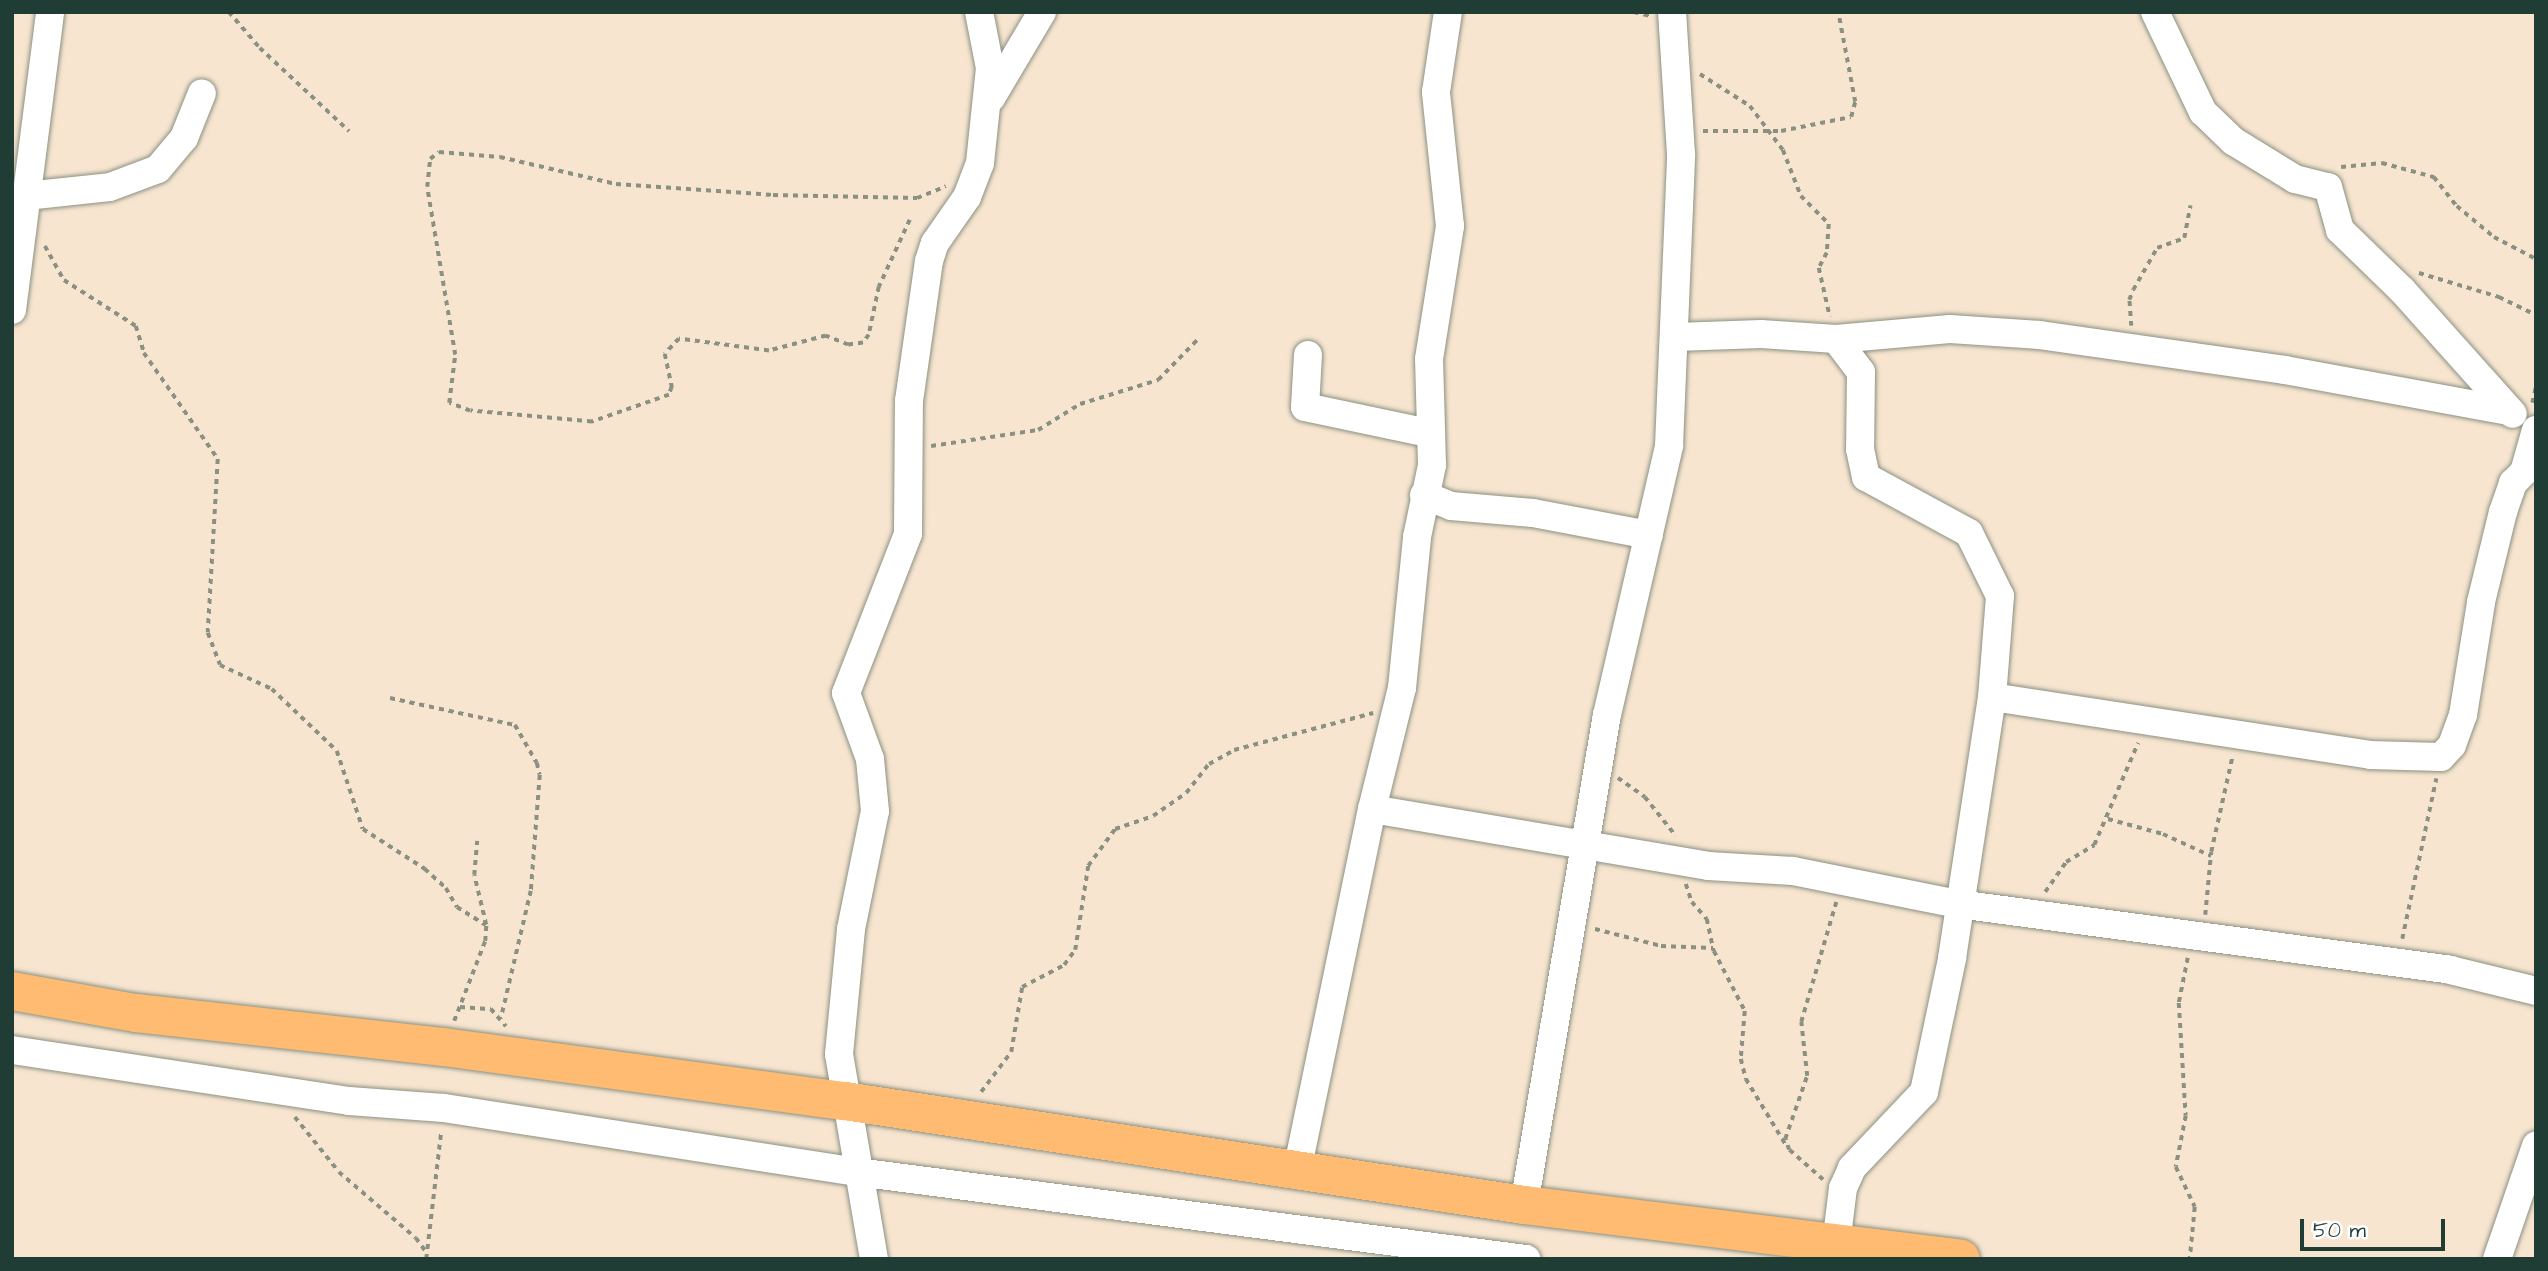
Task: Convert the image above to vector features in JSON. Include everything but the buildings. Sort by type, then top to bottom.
[{"type":"highway","points":[[12,991],[136,1013],[444,1047],[845,1101],[1524,1205],[1961,1259]]},
{"type":"street","points":[[12,310],[50,12]]},
{"type":"street","points":[[874,1259],[845,1101],[841,1025],[851,929],[875,811],[870,759],[846,693],[906,542],[909,401],[929,261],[935,243],[967,197],[980,163],[990,68],[979,12]]},
{"type":"street","points":[[984,109],[1042,12]]},
{"type":"street","points":[[1297,1171],[1372,809],[1402,688],[1424,495],[1432,465],[1428,433],[1429,359],[1450,226],[1436,92],[1448,12]]},
{"type":"street","points":[[1524,1205],[1570,921],[1600,774],[1614,680],[1669,446],[1676,337],[1680,133],[1678,62],[1672,12]]},
{"type":"street","points":[[2155,12],[2203,111],[2233,141],[2295,179],[2324,184],[2331,193],[2340,230],[2382,271],[2508,411]]},
{"type":"street","points":[[26,203],[110,187],[158,169],[184,138],[202,93]]},
{"type":"street","points":[[1676,337],[1761,334],[1836,340],[1950,329],[2108,342],[2135,349],[2285,370],[2508,411],[2536,421]]},
{"type":"street","points":[[1836,340],[1861,372],[1860,449],[1866,477],[1969,533],[1997,582],[2000,598],[1992,697],[1958,904],[1952,959],[1924,1092],[1852,1168],[1842,1195],[1836,1244]]},
{"type":"street","points":[[1308,355],[1305,407],[1428,433]]},
{"type":"street","points":[[1992,697],[2370,755],[2438,758],[2452,745],[2463,715],[2481,602],[2503,512],[2513,483],[2524,471],[2536,429]]},
{"type":"street","points":[[1424,495],[1451,506],[1533,513],[1649,535]]},
{"type":"street","points":[[1372,809],[1679,859],[1842,880],[1958,904],[2397,962],[2536,991]]},
{"type":"street","points":[[12,1050],[270,1090],[444,1108],[857,1172],[1526,1259]]},
{"type":"street","points":[[2497,1259],[2536,1146]]},
{"type":"path","points":[[229,12],[260,48],[349,131]]},
{"type":"path","points":[[1680,133],[1769,130],[1842,121],[1856,111],[1838,12]]},
{"type":"path","points":[[1678,62],[1750,106],[1788,160],[1801,196],[1829,224],[1827,253],[1819,268],[1836,340]]},
{"type":"path","points":[[910,220],[879,287],[869,335],[863,343],[848,345],[826,336],[769,351],[679,339],[665,354],[672,387],[669,395],[593,422],[470,411],[449,403],[455,355],[427,187],[430,159],[439,152],[500,157],[616,184],[773,195],[917,198],[936,192],[980,163]]},
{"type":"path","points":[[2339,168],[2382,163],[2434,177],[2457,206],[2494,237],[2536,259]]},
{"type":"path","points":[[26,203],[64,280],[136,326],[144,353],[218,459],[208,633],[220,665],[272,689],[337,751],[352,809],[363,829],[425,869],[446,888],[457,907],[486,925]]},
{"type":"path","points":[[2135,349],[2129,299],[2153,251],[2183,238],[2190,206]]},
{"type":"path","points":[[2382,271],[2433,274],[2499,297],[2536,315]]},
{"type":"path","points":[[908,448],[1001,439],[1038,430],[1080,404],[1158,380],[1198,339]]},
{"type":"path","points":[[950,1118],[983,1091],[1007,1060],[1022,987],[1054,972],[1072,956],[1088,866],[1115,829],[1153,816],[1186,793],[1209,764],[1234,750],[1357,720],[1383,707],[1402,688]]},
{"type":"path","points":[[390,698],[515,725],[537,763],[540,775],[531,891],[500,1019]]},
{"type":"path","points":[[2028,912],[2066,862],[2094,845],[2133,761],[2144,720]]},
{"type":"path","points":[[2190,1259],[2195,1207],[2176,1167],[2186,1116],[2179,1003],[2209,899],[2211,856],[2233,754],[2214,729]]},
{"type":"path","points":[[2397,962],[2431,820],[2438,758]]},
{"type":"path","points":[[1600,774],[1622,779],[1645,797],[1673,830],[1692,902],[1707,919],[1713,948],[1745,1011],[1742,1070],[1786,1145],[1842,1195]]},
{"type":"path","points":[[2108,819],[2163,834],[2211,856]]},
{"type":"path","points":[[444,1047],[485,941],[486,925],[474,875],[477,841]]},
{"type":"path","points":[[1786,1145],[1807,1076],[1801,1022],[1842,880]]},
{"type":"path","points":[[1570,921],[1661,946],[1713,948]]},
{"type":"path","points":[[270,1090],[340,1172],[416,1238],[427,1253]]},
{"type":"path","points":[[426,1259],[444,1108]]}]
